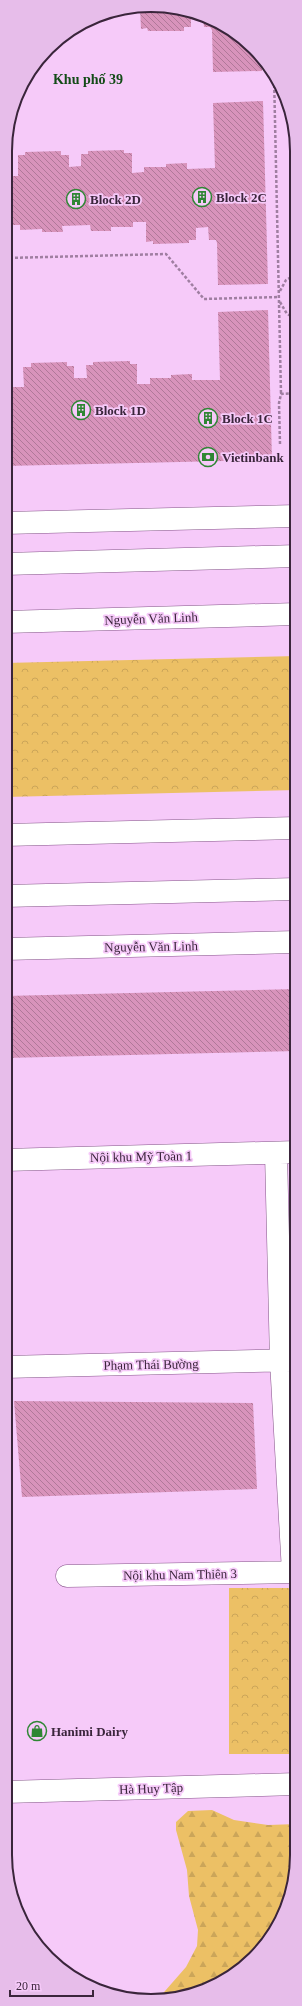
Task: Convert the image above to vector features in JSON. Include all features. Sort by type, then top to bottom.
[{"type":"main road","points":[[12,523],[290,516]]},
{"type":"main road","points":[[12,564],[290,556]]},
{"type":"main road","name":"Nguyễn Văn Linh","points":[[12,622],[290,614]]},
{"type":"main road","points":[[12,836],[290,828]]},
{"type":"main road","points":[[12,896],[290,889]]},
{"type":"main road","name":"Nguyễn Văn Linh","points":[[12,949],[290,942]]},
{"type":"main road","name":"Nội khu Mỹ Toàn 1","points":[[12,1160],[286,1153],[289,1361]]},
{"type":"main road","name":"Phạm Thái Bường","points":[[12,1368],[289,1361]]},
{"type":"main road","name":"Nội khu Nam Thiên 3","points":[[289,1361],[290,1396]]},
{"type":"main road","name":"Nội khu Nam Thiên 3","points":[[67,1576],[290,1572]]},
{"type":"main road","name":"Hà Huy Tập","points":[[12,1792],[290,1784]]},
{"type":"path","points":[[274,87],[281,394],[279,403],[280,444]]},
{"type":"path","points":[[12,258],[166,254],[204,299],[279,297]]},
{"type":"path","points":[[290,278],[286,280],[281,288],[279,297],[281,306],[290,316]]},
{"type":"path","points":[[281,394],[290,393]]},
{"type":"green space","points":[[290,656],[290,790],[12,797],[12,663]]},
{"type":"green space","points":[[229,1588],[290,1588],[290,1754],[229,1754]]},
{"type":"green space","points":[[212,1810],[234,1820],[268,1825],[290,1824],[290,1864],[283,1900],[267,1932],[256,1947],[236,1965],[204,1983],[187,1989],[163,1993],[186,1967],[197,1946],[198,1930],[189,1896],[187,1870],[176,1830],[176,1822],[188,1811]]},
{"type":"building","points":[[160,12],[191,18],[191,27],[184,27],[184,31],[148,31],[147,28],[141,29],[140,13]]},
{"type":"building","points":[[204,23],[212,26],[236,41],[261,66],[262,71],[213,72],[212,30],[210,27],[204,27]]},
{"type":"building","points":[[263,101],[268,284],[218,285],[217,243],[216,240],[209,240],[208,227],[196,228],[196,240],[189,240],[189,243],[153,244],[153,241],[146,242],[146,222],[133,222],[133,227],[111,227],[111,231],[91,231],[90,225],[62,226],[63,232],[42,232],[42,229],[20,230],[20,225],[12,225],[12,176],[18,176],[18,155],[25,155],[25,152],[61,151],[61,155],[69,155],[69,167],[81,166],[81,154],[88,154],[88,151],[124,150],[124,153],[132,153],[132,173],[144,172],[144,167],[166,167],[166,164],[187,163],[187,169],[215,168],[213,103]]},
{"type":"building","points":[[268,310],[272,460],[12,466],[12,387],[24,387],[23,367],[31,367],[31,363],[67,362],[67,366],[74,366],[74,378],[87,378],[86,365],[93,365],[93,362],[130,361],[130,364],[137,364],[137,384],[150,384],[150,378],[171,378],[171,375],[192,374],[192,380],[220,380],[218,312]]},
{"type":"building","points":[[290,989],[290,1051],[12,1058],[12,996]]},
{"type":"building","points":[[14,1401],[253,1403],[257,1489],[22,1497]]},
{"type":"place","name":"Block 2C","points":[[202,197]]},
{"type":"place","name":"Block 2D","points":[[76,199]]},
{"type":"place","name":"Block 1D","points":[[81,410]]},
{"type":"place","name":"Block 1C","points":[[208,418]]},
{"type":"place","name":"Vietinbank","points":[[208,457]]},
{"type":"place","name":"Hanimi Dairy","points":[[37,1731]]},
{"type":"district","name":"Khu phố 39","points":[[88,79]]}]
